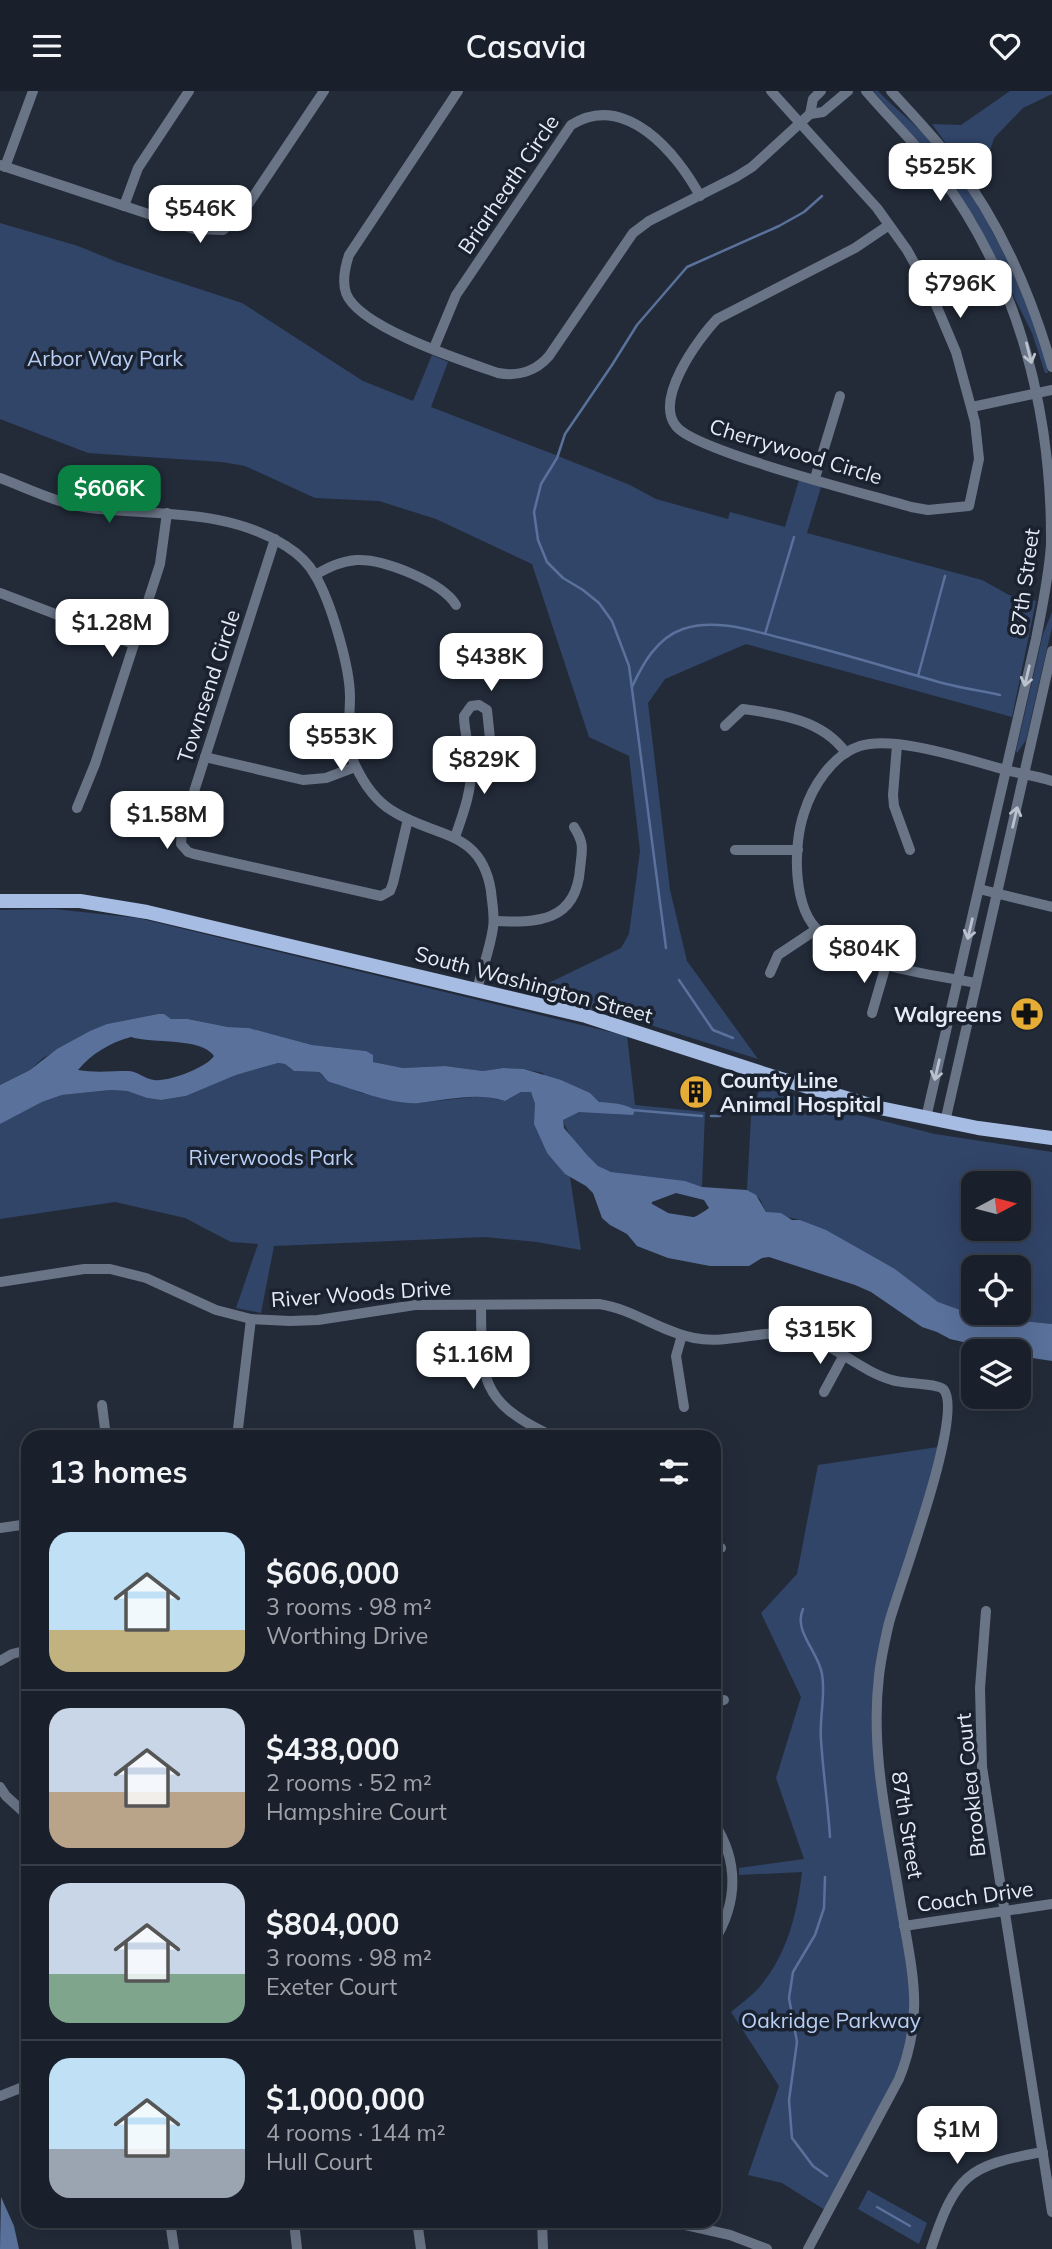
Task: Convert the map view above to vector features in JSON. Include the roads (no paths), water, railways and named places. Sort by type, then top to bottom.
[{"type":"main road","name":"South Washington Street","points":[[0,901],[64,900],[120,906],[586,1016],[829,1094],[945,1122],[1052,1138]]},
{"type":"street","points":[[33,91],[2,166],[194,229],[223,230],[243,212],[324,91]]},
{"type":"street","points":[[124,206],[138,168],[188,91]]},
{"type":"street","points":[[458,91],[349,255],[344,277],[346,293],[366,318],[384,329],[504,375],[522,374],[536,368],[549,356],[633,233],[649,221],[752,167],[810,114],[823,112],[848,91]]},
{"type":"street","points":[[771,91],[855,182],[907,250],[943,319],[972,407],[1052,390]]},
{"type":"street","points":[[810,114],[813,99],[821,91]]},
{"type":"street","name":"87th Street","points":[[866,91],[939,173],[978,233],[1016,314],[1040,392],[1052,510],[1049,586],[926,1118]]},
{"type":"street","points":[[891,91],[956,165],[987,212],[1023,282],[1052,367]]},
{"type":"street","name":"Briarheath Circle","points":[[434,348],[456,295],[571,125],[585,112],[613,106],[639,115],[676,154],[700,196]]},
{"type":"street","name":"Cherrywood Circle","points":[[889,225],[855,249],[717,319],[678,375],[670,398],[673,422],[677,429],[698,442],[928,510],[969,506],[979,459],[972,407]]},
{"type":"street","points":[[816,478],[840,396]]},
{"type":"street","points":[[0,478],[76,505],[212,518],[275,540],[298,555],[315,575],[325,598],[347,668],[350,698],[348,743],[355,767],[376,798],[391,810],[455,837],[473,851],[485,870],[494,921],[477,990]]},
{"type":"street","points":[[77,808],[92,772],[160,564],[167,513]]},
{"type":"street","name":"Townsend Circle","points":[[275,540],[180,836],[184,848],[194,854],[381,896],[390,891],[393,883],[408,819]]},
{"type":"street","points":[[315,575],[339,563],[366,560],[429,581],[447,593],[456,605]]},
{"type":"street","points":[[0,593],[134,644]]},
{"type":"street","name":"87th Street","points":[[945,1122],[1052,651]]},
{"type":"street","points":[[725,726],[743,709],[781,715],[829,733],[846,753]]},
{"type":"street","points":[[976,983],[886,965],[861,957],[817,929],[807,916],[800,897],[798,850],[802,816],[808,801],[831,765],[846,753],[867,744],[898,745],[925,750],[1052,782]]},
{"type":"street","points":[[898,745],[894,806],[910,849]]},
{"type":"street","points":[[455,837],[470,790],[470,750]]},
{"type":"street","points":[[205,757],[303,780],[331,777],[355,767]]},
{"type":"street","points":[[494,921],[546,918],[567,907],[578,889],[581,864],[583,841],[574,827]]},
{"type":"street","points":[[735,850],[798,850]]},
{"type":"street","points":[[979,889],[1052,907]]},
{"type":"street","points":[[770,973],[778,955],[817,929]]},
{"type":"street","points":[[872,1013],[886,965]]},
{"type":"street","name":"River Woods Drive","points":[[0,1282],[84,1269],[110,1269],[134,1273],[216,1310],[251,1319],[304,1321],[415,1305],[611,1305],[682,1335],[710,1340],[787,1333],[825,1343],[869,1371],[889,1380],[939,1386],[945,1390]]},
{"type":"street","points":[[481,1305],[482,1360],[488,1384],[497,1399],[519,1419],[540,1430]]},
{"type":"street","points":[[238,1430],[251,1319]]},
{"type":"street","points":[[682,1335],[676,1363],[684,1407]]},
{"type":"street","points":[[824,1392],[844,1355]]},
{"type":"street","name":"87th Street","points":[[808,2249],[899,2080],[915,2024],[913,1979],[879,1771],[877,1698],[889,1622],[943,1448],[948,1403],[945,1390]]},
{"type":"street","points":[[102,1405],[105,1430]]},
{"type":"street","points":[[0,1528],[21,1525]]},
{"type":"street","name":"Brooklea Court","points":[[985,1611],[979,1688],[982,1767],[1052,2212]]},
{"type":"street","points":[[0,1661],[21,1652]]},
{"type":"street","points":[[0,1787],[21,1810]]},
{"type":"street","points":[[721,1838],[730,1857],[733,1887],[729,1910],[721,1927]]},
{"type":"street","name":"Coach Drive","points":[[904,1926],[1052,1904]]},
{"type":"street","points":[[0,2096],[21,2088]]},
{"type":"street","points":[[931,2249],[952,2195],[967,2178],[996,2161],[1042,2152]]},
{"type":"street","points":[[171,2228],[174,2249]]},
{"type":"street","points":[[295,2228],[298,2249]]},
{"type":"street","points":[[418,2228],[421,2249]]},
{"type":"street","points":[[542,2228],[544,2249]]},
{"type":"street","points":[[699,2228],[730,2235],[767,2249]]},
{"type":"waterway","points":[[666,948],[629,666],[612,621],[599,603],[563,578],[547,562],[538,540],[534,512],[541,484],[557,458],[565,434],[637,325],[687,267],[779,226],[804,212],[822,196]]},
{"type":"waterway","points":[[765,634],[794,537]]},
{"type":"waterway","points":[[918,676],[945,576]]},
{"type":"waterway","points":[[632,687],[646,660],[666,638],[696,626],[724,625],[828,650],[940,682],[1000,695]]},
{"type":"waterway","points":[[679,980],[713,1030],[733,1038]]},
{"type":"waterway","points":[[711,1116],[720,1116],[728,1100]]},
{"type":"waterway","points":[[632,1110],[702,1116]]},
{"type":"waterway","points":[[634,1203],[666,1221],[698,1226]]},
{"type":"waterway","points":[[803,1609],[801,1625],[820,1666],[823,1682],[821,1740],[830,1837]]},
{"type":"waterway","points":[[825,1877],[824,1908],[815,1935],[793,1972],[789,1998],[797,2042],[789,2100],[792,2138],[813,2166],[827,2176]]},
{"type":"waterway","points":[[877,2207],[910,2226]]},
{"type":"place","name":"Walgreens","points":[[1027,1014]]},
{"type":"place","name":"County Line Animal Hospital","points":[[696,1092]]},
{"type":"park label","name":"Arbor Way Park","points":[[105,358]]},
{"type":"park label","name":"Riverwoods Park","points":[[271,1157]]},
{"type":"park label","name":"Oakridge Parkway","points":[[831,2020]]}]
